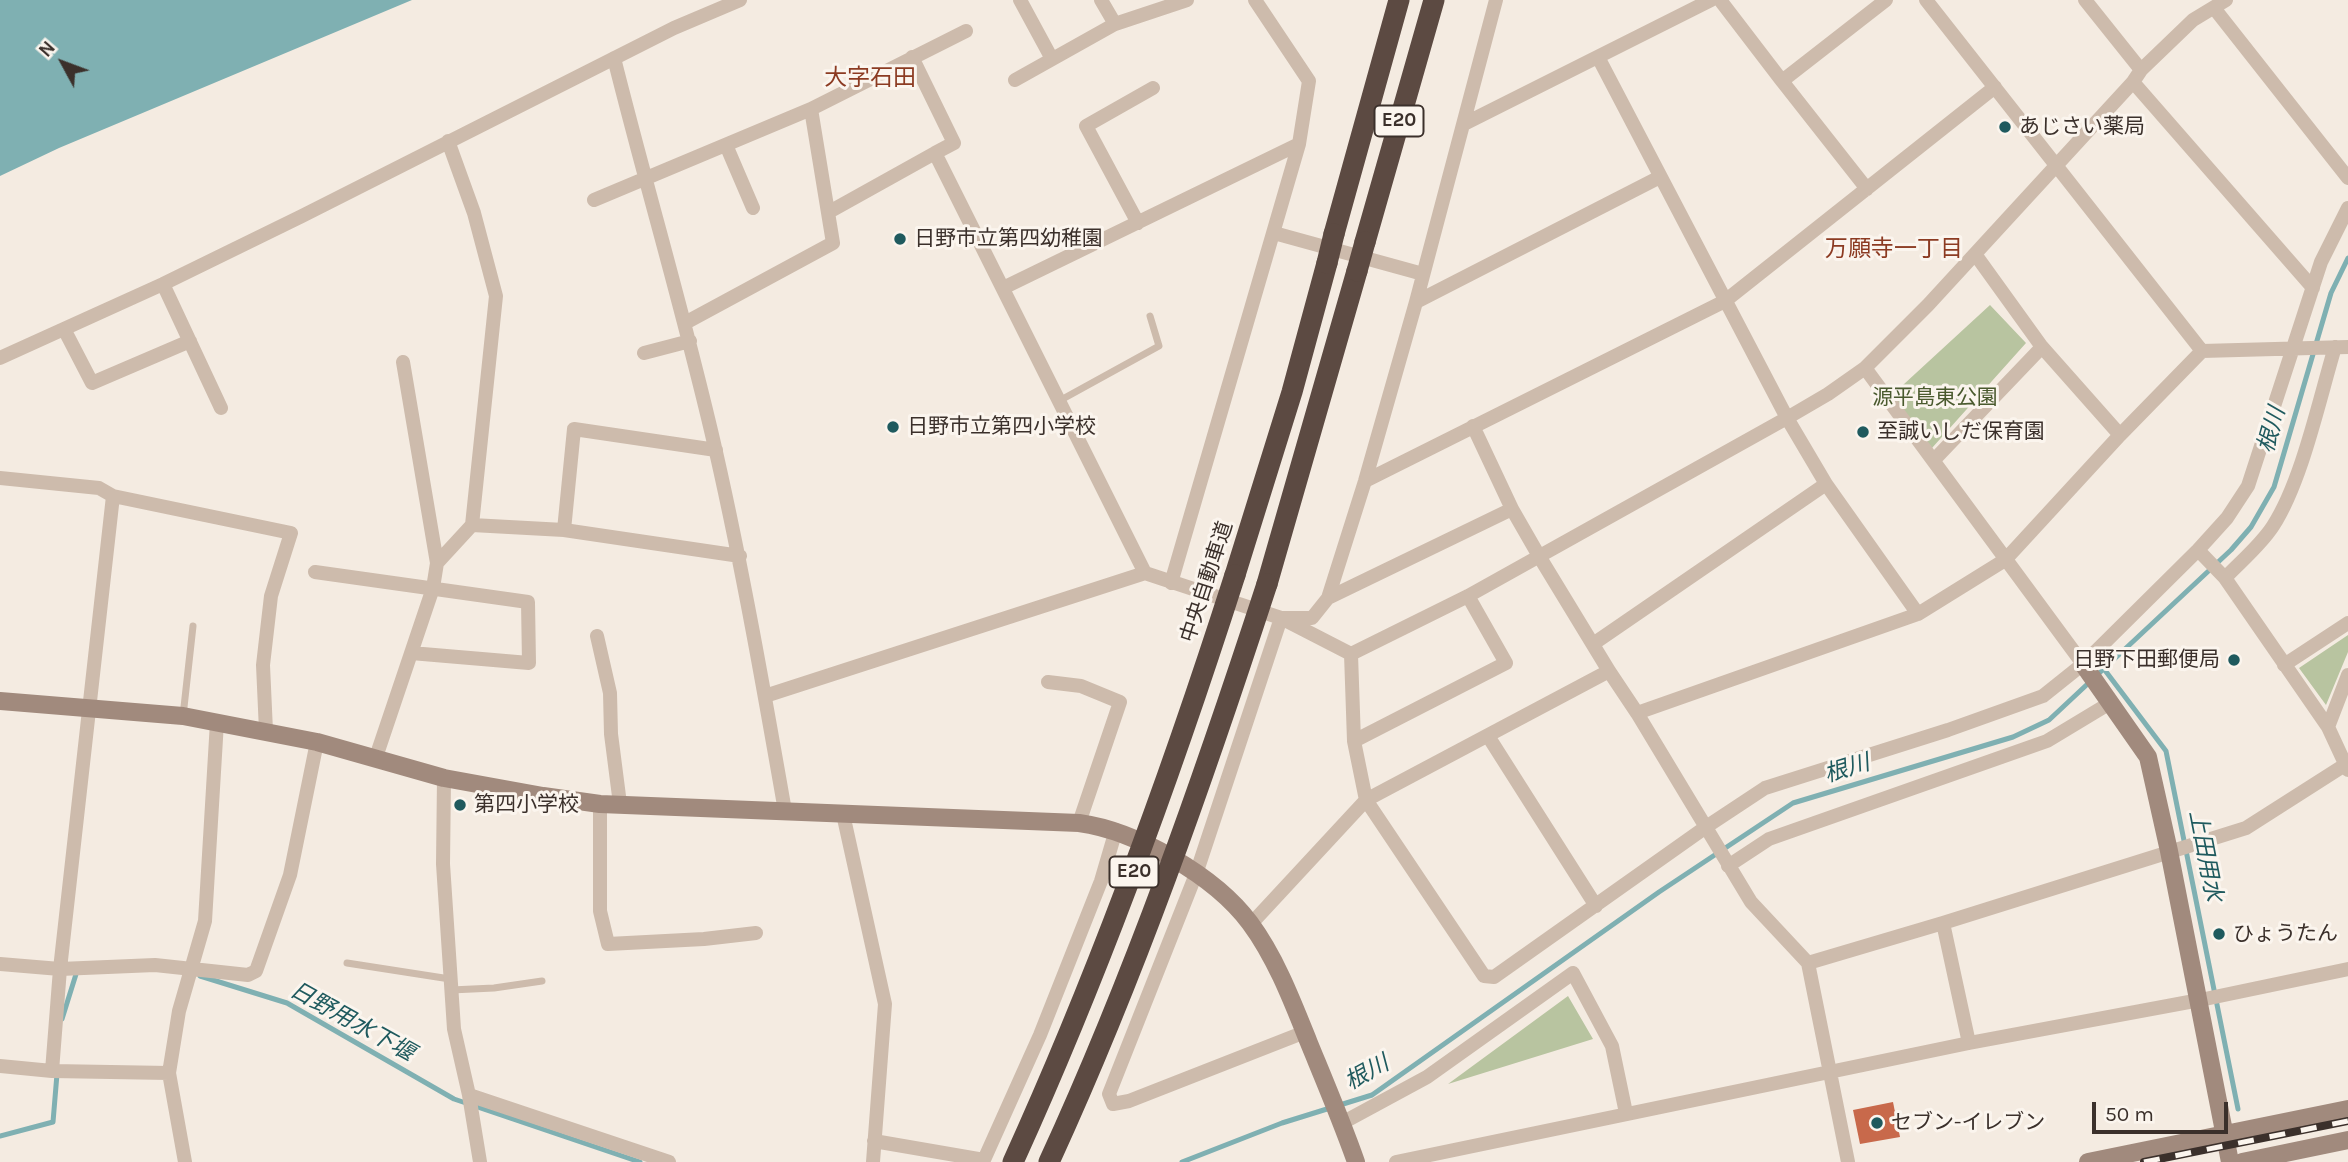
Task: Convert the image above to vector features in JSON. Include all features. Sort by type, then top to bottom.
[{"type":"highway","name":"中央自動車道","points":[[1013,1162],[1053,1075],[1130,884],[1189,717],[1292,392],[1399,0]]},
{"type":"highway","name":"E20","points":[[1049,1162],[1081,1092],[1179,845],[1267,584],[1434,0]]},
{"type":"main road","points":[[2083,664],[2148,757],[2172,850],[2230,1162]]},
{"type":"main road","points":[[0,701],[183,716],[317,742],[444,778],[600,804],[1079,823],[1116,830],[1157,849],[1196,874],[1225,897],[1251,924],[1283,982],[1356,1162]]},
{"type":"main road","points":[[2088,1162],[2348,1109]]},
{"type":"main road","points":[[2242,1162],[2348,1140]]},
{"type":"street","points":[[0,358],[163,284],[674,28],[740,0]]},
{"type":"street","points":[[1020,0],[1052,59]]},
{"type":"street","points":[[1101,0],[1115,24]]},
{"type":"street","points":[[1015,80],[1115,24],[1187,0]]},
{"type":"street","points":[[1171,583],[1299,144],[1309,81],[1255,0]]},
{"type":"street","points":[[1281,618],[1312,618],[1328,598],[1365,481],[1416,302],[1496,0]]},
{"type":"street","points":[[1464,124],[1711,0]]},
{"type":"street","points":[[1720,0],[1867,189]]},
{"type":"street","points":[[1782,81],[1886,0]]},
{"type":"street","points":[[1926,0],[2202,351]]},
{"type":"street","points":[[2085,0],[2137,76],[2313,288]]},
{"type":"street","points":[[1351,654],[1468,596],[1787,418],[1865,368],[1928,305],[2137,76],[2193,20],[2220,4],[2348,178]]},
{"type":"street","points":[[594,200],[811,109],[965,31]]},
{"type":"street","points":[[829,212],[954,143],[912,57]]},
{"type":"street","points":[[1598,57],[1787,418],[1826,484],[1917,614]]},
{"type":"street","points":[[614,58],[690,341],[716,450],[740,556],[785,811]]},
{"type":"street","points":[[1365,481],[1725,300],[1995,87]]},
{"type":"street","points":[[1138,223],[1086,126],[1153,88]]},
{"type":"street","points":[[685,323],[833,243],[811,109]]},
{"type":"street","points":[[437,563],[472,525],[496,296],[474,213],[449,141]]},
{"type":"street","points":[[1003,288],[1299,144]]},
{"type":"street","points":[[726,145],[753,208]]},
{"type":"street","points":[[935,153],[1144,573]]},
{"type":"street","points":[[1416,302],[1660,177]]},
{"type":"street","points":[[1351,654],[1354,741],[1366,800],[1484,976],[1493,977],[1709,832],[1765,788],[1948,730],[2043,696],[2083,664],[2198,550],[2227,518],[2248,486],[2299,348],[2313,288],[2332,236],[2348,208]]},
{"type":"street","points":[[1274,233],[1423,274]]},
{"type":"street","points":[[1975,254],[2042,347],[2120,435]]},
{"type":"street","points":[[163,284],[221,408]]},
{"type":"street","points":[[64,328],[92,383],[190,341]]},
{"type":"street","points":[[644,353],[690,341]]},
{"type":"street","points":[[1934,460],[2042,347]]},
{"type":"street","points":[[1637,713],[1917,614],[2005,561],[2120,435],[2202,351],[2336,347],[2283,507],[2264,538],[2225,578]]},
{"type":"street","points":[[376,757],[433,588],[437,563],[403,362]]},
{"type":"street","points":[[1865,368],[2083,664]]},
{"type":"street","points":[[1473,426],[1513,509],[1539,555],[1726,863],[1751,902],[1808,963],[1849,1162]]},
{"type":"street","points":[[564,530],[574,429],[716,450]]},
{"type":"street","points":[[0,478],[99,488],[113,496],[291,533],[271,596],[263,665],[266,731]]},
{"type":"street","points":[[1593,644],[1826,484]]},
{"type":"street","points":[[52,1071],[60,969],[113,496]]},
{"type":"street","points":[[1328,598],[1513,509]]},
{"type":"street","points":[[472,525],[564,530],[740,556]]},
{"type":"street","points":[[1808,963],[2246,828],[2347,766],[2328,727],[2225,578],[2198,550]]},
{"type":"street","points":[[315,572],[527,603],[529,663],[411,653]]},
{"type":"street","points":[[765,696],[1144,573],[1281,618],[1351,654]]},
{"type":"street","points":[[1354,741],[1506,663],[1468,596]]},
{"type":"street","points":[[1281,618],[1196,874],[1109,1094],[1113,1104],[1129,1101],[1305,1032]]},
{"type":"street","points":[[2284,665],[2348,622]]},
{"type":"street","points":[[597,636],[610,693],[611,734],[620,804]]},
{"type":"street","points":[[1251,924],[1366,800],[1609,671]]},
{"type":"street","points":[[2328,727],[2348,675]]},
{"type":"street","points":[[1048,682],[1081,686],[1121,702],[1079,823]]},
{"type":"street","points":[[1726,863],[1769,839],[2047,741],[2110,703]]},
{"type":"street","points":[[185,1162],[169,1073],[179,1011],[205,921],[217,722]]},
{"type":"street","points":[[1488,736],[1597,906]]},
{"type":"street","points":[[0,964],[60,969],[155,965],[248,975],[256,971],[290,874],[317,742]]},
{"type":"street","points":[[444,778],[443,864],[454,1029],[470,1095],[480,1162]]},
{"type":"street","points":[[600,804],[600,911],[608,944],[704,939],[756,933]]},
{"type":"street","points":[[843,814],[885,1004],[873,1162]]},
{"type":"street","points":[[874,1141],[984,1161],[1040,1035],[1101,881],[1116,830]]},
{"type":"street","points":[[1943,923],[1969,1043]]},
{"type":"street","points":[[1396,1162],[1830,1071],[2348,970]]},
{"type":"street","points":[[1340,1119],[1427,1077],[1573,973],[1612,1046],[1626,1114]]},
{"type":"street","points":[[0,1066],[52,1071],[169,1073]]},
{"type":"street","points":[[470,1095],[669,1162]]},
{"type":"lane","points":[[1059,401],[1159,346],[1150,316]]},
{"type":"lane","points":[[183,716],[192,626]]},
{"type":"lane","points":[[347,963],[451,984],[494,988],[542,981]]},
{"type":"green space","name":"源平島東公園","points":[[1990,305],[2026,343],[1932,448],[1891,396]]},
{"type":"green space","points":[[2348,635],[2348,652],[2326,705],[2299,668]]},
{"type":"green space","points":[[1568,996],[1593,1039],[1448,1084]]},
{"type":"water","points":[[0,0],[412,0],[59,148],[0,176]]},
{"type":"building","name":"セブン-イレブン","points":[[1893,1102],[1900,1137],[1860,1144],[1853,1110]]},
{"type":"waterway","name":"根川","points":[[1182,1162],[1282,1123],[1372,1095],[1659,892],[1793,803],[2013,737],[2049,720],[2231,550],[2251,527],[2274,487],[2331,293],[2348,258]]},
{"type":"waterway","name":"上田用水","points":[[2104,669],[2166,751],[2238,1109]]},
{"type":"waterway","name":"日野用水下堰","points":[[62,1019],[77,971]]},
{"type":"waterway","name":"日野用水下堰","points":[[200,976],[287,1003],[454,1099],[640,1162]]},
{"type":"waterway","name":"日野用水下堰","points":[[0,1136],[53,1122],[57,1074]]},
{"type":"railway","points":[[2144,1162],[2348,1121]]},
{"type":"place","name":"あじさい薬局","points":[[2005,127]]},
{"type":"place","name":"日野市立第四幼稚園","points":[[900,239]]},
{"type":"place","name":"日野市立第四小学校","points":[[893,427]]},
{"type":"place","name":"至誠いしだ保育園","points":[[1863,432]]},
{"type":"place","name":"日野下田郵便局","points":[[2234,660]]},
{"type":"place","name":"第四小学校","points":[[460,805]]},
{"type":"place","name":"ひょうたん","points":[[2219,934]]},
{"type":"place","name":"セブン-イレブン","points":[[1877,1123]]},
{"type":"district","name":"大字石田","points":[[870,78]]},
{"type":"district","name":"万願寺一丁目","points":[[1894,249]]}]
